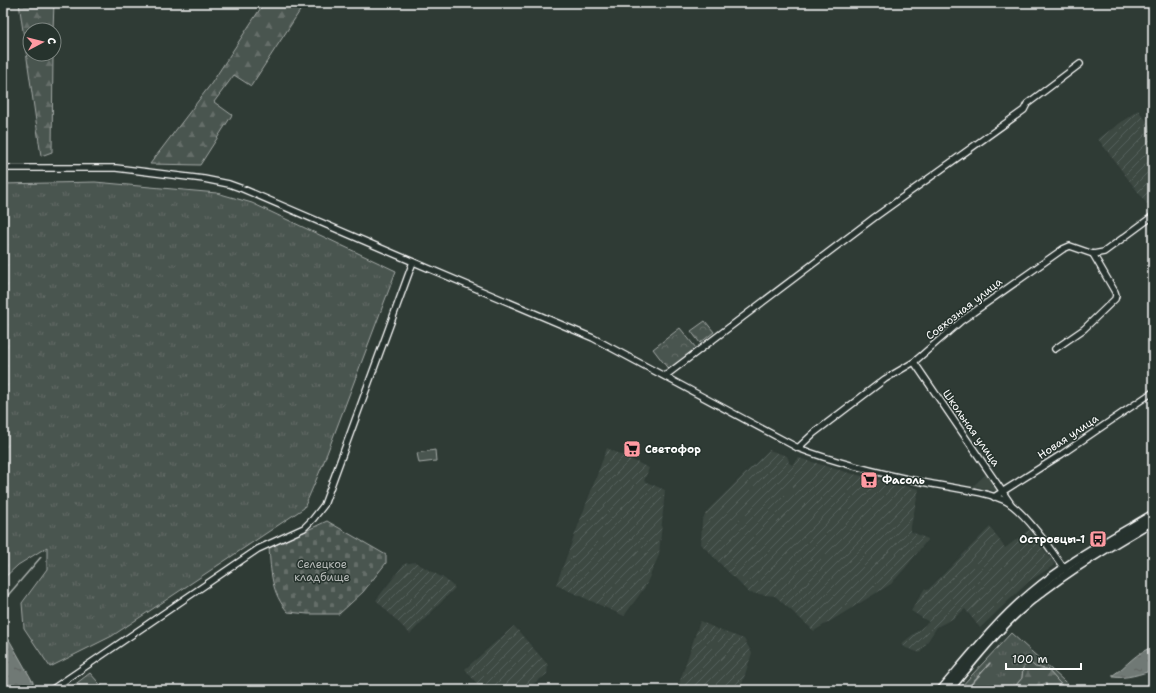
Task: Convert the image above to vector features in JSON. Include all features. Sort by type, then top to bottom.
[{"type":"main road","points":[[949,690],[1016,614],[1036,596],[1066,571],[1153,514]]},
{"type":"main road","points":[[941,690],[1007,614],[1032,591],[1153,521]]},
{"type":"street","points":[[665,376],[875,217],[1024,110],[1027,104],[1080,64]]},
{"type":"street","points":[[3,168],[116,168],[217,181],[244,189],[594,338],[798,448],[878,472],[994,497],[1007,502],[1028,522],[1066,571]]},
{"type":"street","points":[[1055,348],[1084,329],[1115,299],[1115,292],[1093,254],[1104,252],[1152,217]]},
{"type":"street","name":"Совхозная улица","points":[[798,448],[814,433],[885,378],[914,362],[961,321],[1066,246],[1093,254]]},
{"type":"street","points":[[51,690],[258,549],[304,528],[313,519],[324,505],[413,262]]},
{"type":"street","name":"Школьная улица","points":[[914,362],[1004,491],[1012,506]]},
{"type":"street","name":"Новая улица","points":[[994,497],[1062,454],[1153,392]]},
{"type":"shaded area","points":[[1138,110],[1153,129],[1153,212],[1098,139]]},
{"type":"shaded area","points":[[607,448],[649,468],[644,481],[665,490],[659,555],[645,587],[624,616],[556,585]]},
{"type":"shaded area","points":[[769,450],[787,456],[788,462],[792,465],[799,458],[849,473],[919,489],[910,531],[928,539],[891,584],[814,631],[775,596],[749,593],[701,544],[702,520],[708,510]]},
{"type":"shaded area","points":[[987,473],[1001,490],[999,492],[973,486]]},
{"type":"shaded area","points":[[990,527],[1005,548],[1029,530],[1054,563],[1053,566],[1029,581],[980,628],[965,609],[954,618],[937,627],[920,653],[906,648],[901,644],[929,622],[911,611],[925,588],[928,590]]},
{"type":"shaded area","points":[[415,562],[445,579],[455,588],[410,634],[376,600],[404,564]]},
{"type":"shaded area","points":[[700,621],[744,639],[752,653],[740,690],[677,690]]},
{"type":"shaded area","points":[[514,626],[548,665],[547,674],[525,690],[482,690],[465,669]]},
{"type":"green space","points":[[19,3],[54,3],[53,22],[22,22],[22,24]]},
{"type":"green space","points":[[264,3],[305,3],[251,86],[234,75],[214,102],[232,115],[200,165],[150,164],[211,84]]},
{"type":"green space","points":[[27,62],[53,62],[52,152],[41,156]]},
{"type":"green space","points":[[95,182],[217,193],[252,203],[396,271],[323,464],[304,508],[112,636],[50,667],[24,628],[22,603],[47,569],[47,547],[18,565],[3,579],[3,184]]},
{"type":"green space","points":[[705,321],[714,332],[700,343],[691,331]]},
{"type":"green space","points":[[680,328],[696,348],[669,370],[653,349]]},
{"type":"green space","points":[[435,450],[436,461],[419,463],[417,453]]},
{"type":"green space","name":"Селецкое кладбище","points":[[327,521],[386,555],[386,563],[363,592],[339,614],[308,614],[288,612],[282,605],[275,590],[271,574],[269,548]]},
{"type":"green space","points":[[1011,633],[1074,690],[1066,690],[1047,669],[1023,668],[1022,678],[1012,690],[958,690]]},
{"type":"green space","points":[[1031,663],[1035,667],[1047,669],[1066,690],[1047,690],[1046,683],[1041,685],[1039,690],[1012,690],[1022,678],[1023,668],[1026,664]]},
{"type":"green space","points":[[90,673],[105,690],[69,689]]},
{"type":"water","points":[[3,629],[33,682],[33,690],[3,690]]},
{"type":"water","points":[[1153,647],[1153,670],[1128,677],[1113,677],[1113,675],[1142,652]]},
{"type":"waterway","points":[[3,601],[41,557]]},
{"type":"waterway","points":[[966,690],[990,663]]},
{"type":"place","name":"Светофор","points":[[632,449]]},
{"type":"place","name":"Фасоль","points":[[869,480]]},
{"type":"place","name":"Островцы-1","points":[[1098,539]]}]
